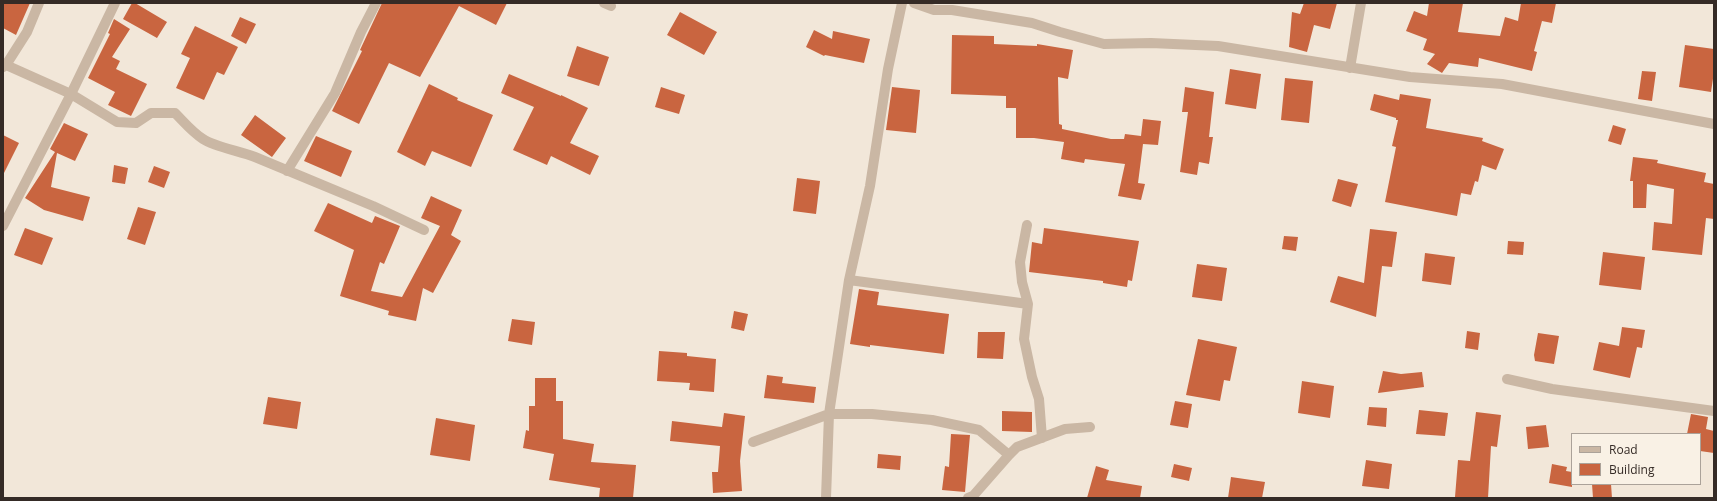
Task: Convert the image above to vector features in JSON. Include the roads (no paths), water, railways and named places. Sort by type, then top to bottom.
[{"type":"street","points":[[39,3],[27,32],[5,66],[71,94],[117,122],[136,123],[151,112],[175,113],[201,138],[210,143],[238,150],[373,206],[424,230]]},
{"type":"street","points":[[3,226],[71,94],[115,3]]},
{"type":"street","points":[[288,171],[335,93],[361,32],[376,3]]},
{"type":"street","points":[[826,498],[829,414],[849,280],[870,186],[888,70],[902,3]]},
{"type":"street","points":[[914,3],[934,10],[952,10],[1032,23],[1104,44],[1151,43],[1218,46],[1410,77],[1502,84],[1714,124]]},
{"type":"street","points":[[1350,68],[1361,3]]},
{"type":"street","points":[[1027,225],[1020,262],[1022,282],[1028,304],[1024,339],[1032,377],[1039,399],[1042,438]]},
{"type":"street","points":[[849,280],[1028,304]]},
{"type":"street","points":[[1506,379],[1552,389],[1714,411]]},
{"type":"street","points":[[753,442],[829,414],[872,414],[932,420],[979,430],[1009,455]]},
{"type":"street","points":[[968,498],[973,496],[1009,455],[1018,447],[1065,429],[1090,427]]}]
